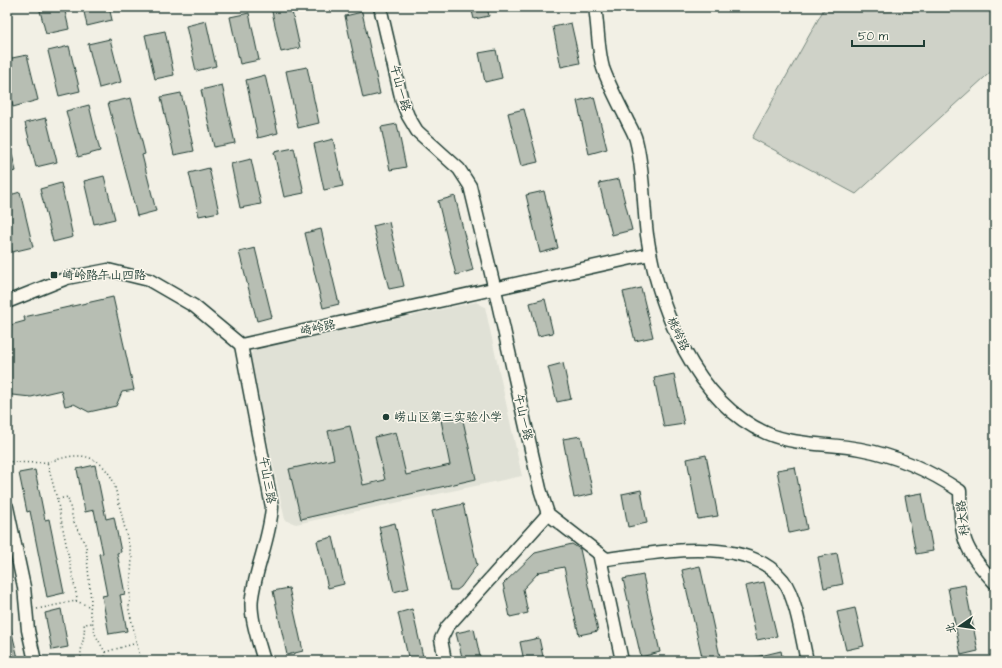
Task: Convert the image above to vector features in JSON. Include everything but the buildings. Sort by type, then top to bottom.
[{"type":"street","name":"午山一路","points":[[380,7],[402,101],[408,116],[417,131],[459,169],[470,186],[540,490],[548,514]]},
{"type":"street","name":"桃岭路","points":[[595,7],[603,67],[635,137],[642,166],[650,254],[666,309],[691,362],[721,402],[744,421],[766,433],[795,442],[859,449],[890,456],[934,473],[960,491]]},
{"type":"street","name":"崎岭路","points":[[241,345],[495,290],[650,254]]},
{"type":"street","points":[[7,302],[67,278],[108,270],[149,280],[194,306],[241,345]]},
{"type":"street","name":"午山三路","points":[[241,345],[272,507],[271,524],[251,598],[253,615],[264,661]]},
{"type":"street","name":"科大路","points":[[960,491],[960,517],[968,550],[995,583]]},
{"type":"street","points":[[7,507],[24,587],[28,630],[35,661]]},
{"type":"street","points":[[445,661],[441,639],[447,627],[548,514],[606,559],[680,551],[716,550],[759,561],[783,580],[796,611],[807,661]]},
{"type":"street","points":[[599,553],[622,661]]},
{"type":"path","points":[[7,461],[47,462],[76,456],[92,458],[103,465],[110,474],[118,499],[132,558],[129,610],[141,661]]},
{"type":"path","points":[[47,462],[57,499],[77,598],[76,601]]},
{"type":"path","points":[[57,499],[68,497],[73,520],[86,546],[92,623],[95,634],[105,652],[105,661]]},
{"type":"path","points":[[26,612],[76,601],[91,607]]},
{"type":"path","points":[[82,661],[80,650],[85,632],[84,624],[92,623]]},
{"type":"path","points":[[105,652],[137,643]]},
{"type":"path","points":[[70,661],[81,658]]},
{"type":"shaded area","points":[[825,7],[995,7],[995,68],[856,194],[752,138]]},
{"type":"shaded area","name":"崂山区第三实验小学","points":[[476,302],[485,307],[522,476],[296,524],[285,520],[250,358],[253,350]]},
{"type":"place","name":"崎岭路午山四路","points":[[54,275]]},
{"type":"place","name":"崂山区第三实验小学","points":[[386,417]]}]
